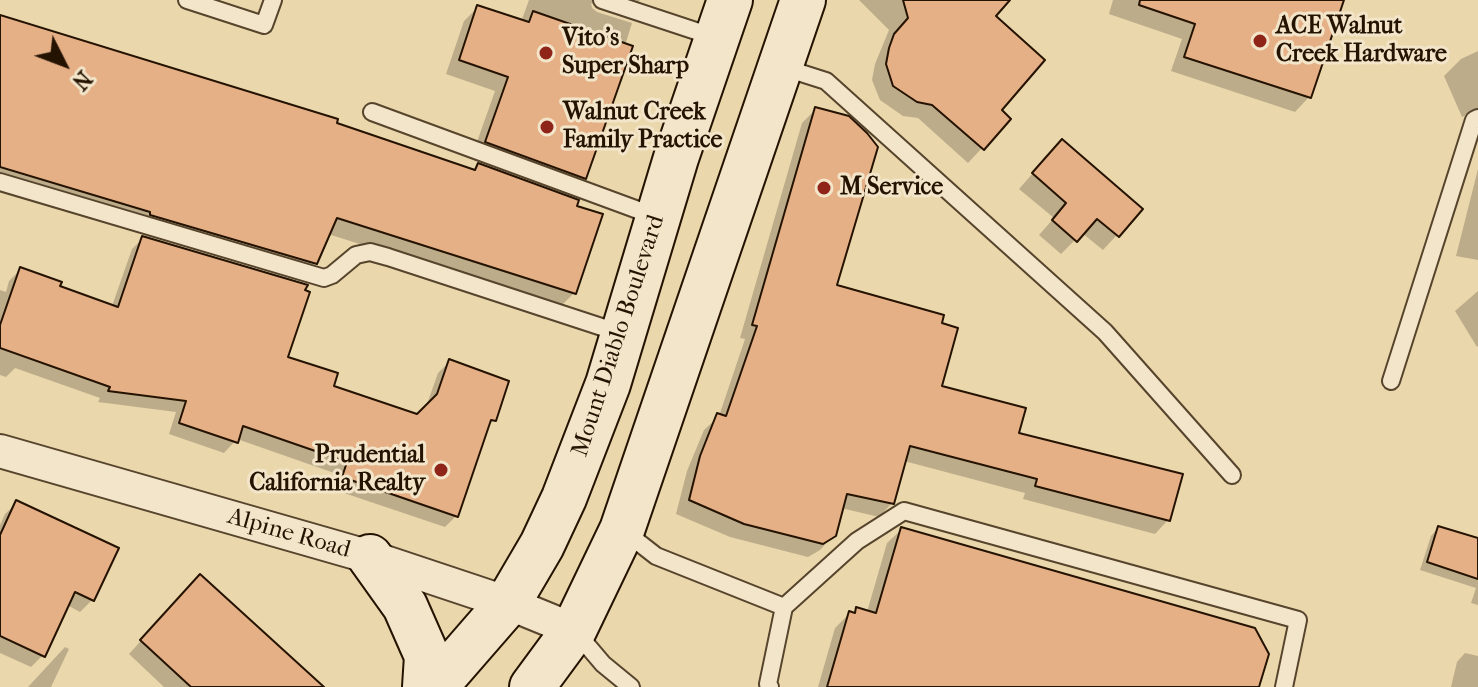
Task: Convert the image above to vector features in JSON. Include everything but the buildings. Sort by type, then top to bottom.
[{"type":"main road","points":[[532,687],[574,630],[622,530],[803,0]]},
{"type":"main road","name":"Mount Diablo Boulevard","points":[[435,687],[508,603],[542,545],[564,498],[608,384],[676,158],[724,19]]},
{"type":"main road","points":[[370,557],[405,606],[427,656],[425,687]]},
{"type":"street","name":"Alpine Road","points":[[0,451],[370,557],[508,603],[574,630]]},
{"type":"lane","points":[[187,0],[264,25],[273,0]]},
{"type":"lane","points":[[602,0],[724,19]]},
{"type":"lane","points":[[780,67],[826,81],[1105,332],[1232,475]]},
{"type":"lane","points":[[372,112],[658,217]]},
{"type":"lane","points":[[1391,381],[1474,120],[1478,118]]},
{"type":"lane","points":[[0,182],[324,278],[356,255],[370,252],[623,334]]},
{"type":"lane","points":[[770,687],[768,684],[784,607],[857,541],[904,511],[1298,620],[1284,687]]},
{"type":"lane","points":[[622,530],[656,556],[784,607]]},
{"type":"lane","points":[[574,630],[603,664],[631,687]]},
{"type":"place","name":"ACE Walnut Creek Hardware","points":[[1260,41]]},
{"type":"place","name":"Vito's Super Sharp","points":[[546,53]]},
{"type":"place","name":"Walnut Creek Family Practice","points":[[547,127]]},
{"type":"place","name":"M Service","points":[[824,188]]},
{"type":"place","name":"Prudential California Realty","points":[[441,470]]}]
